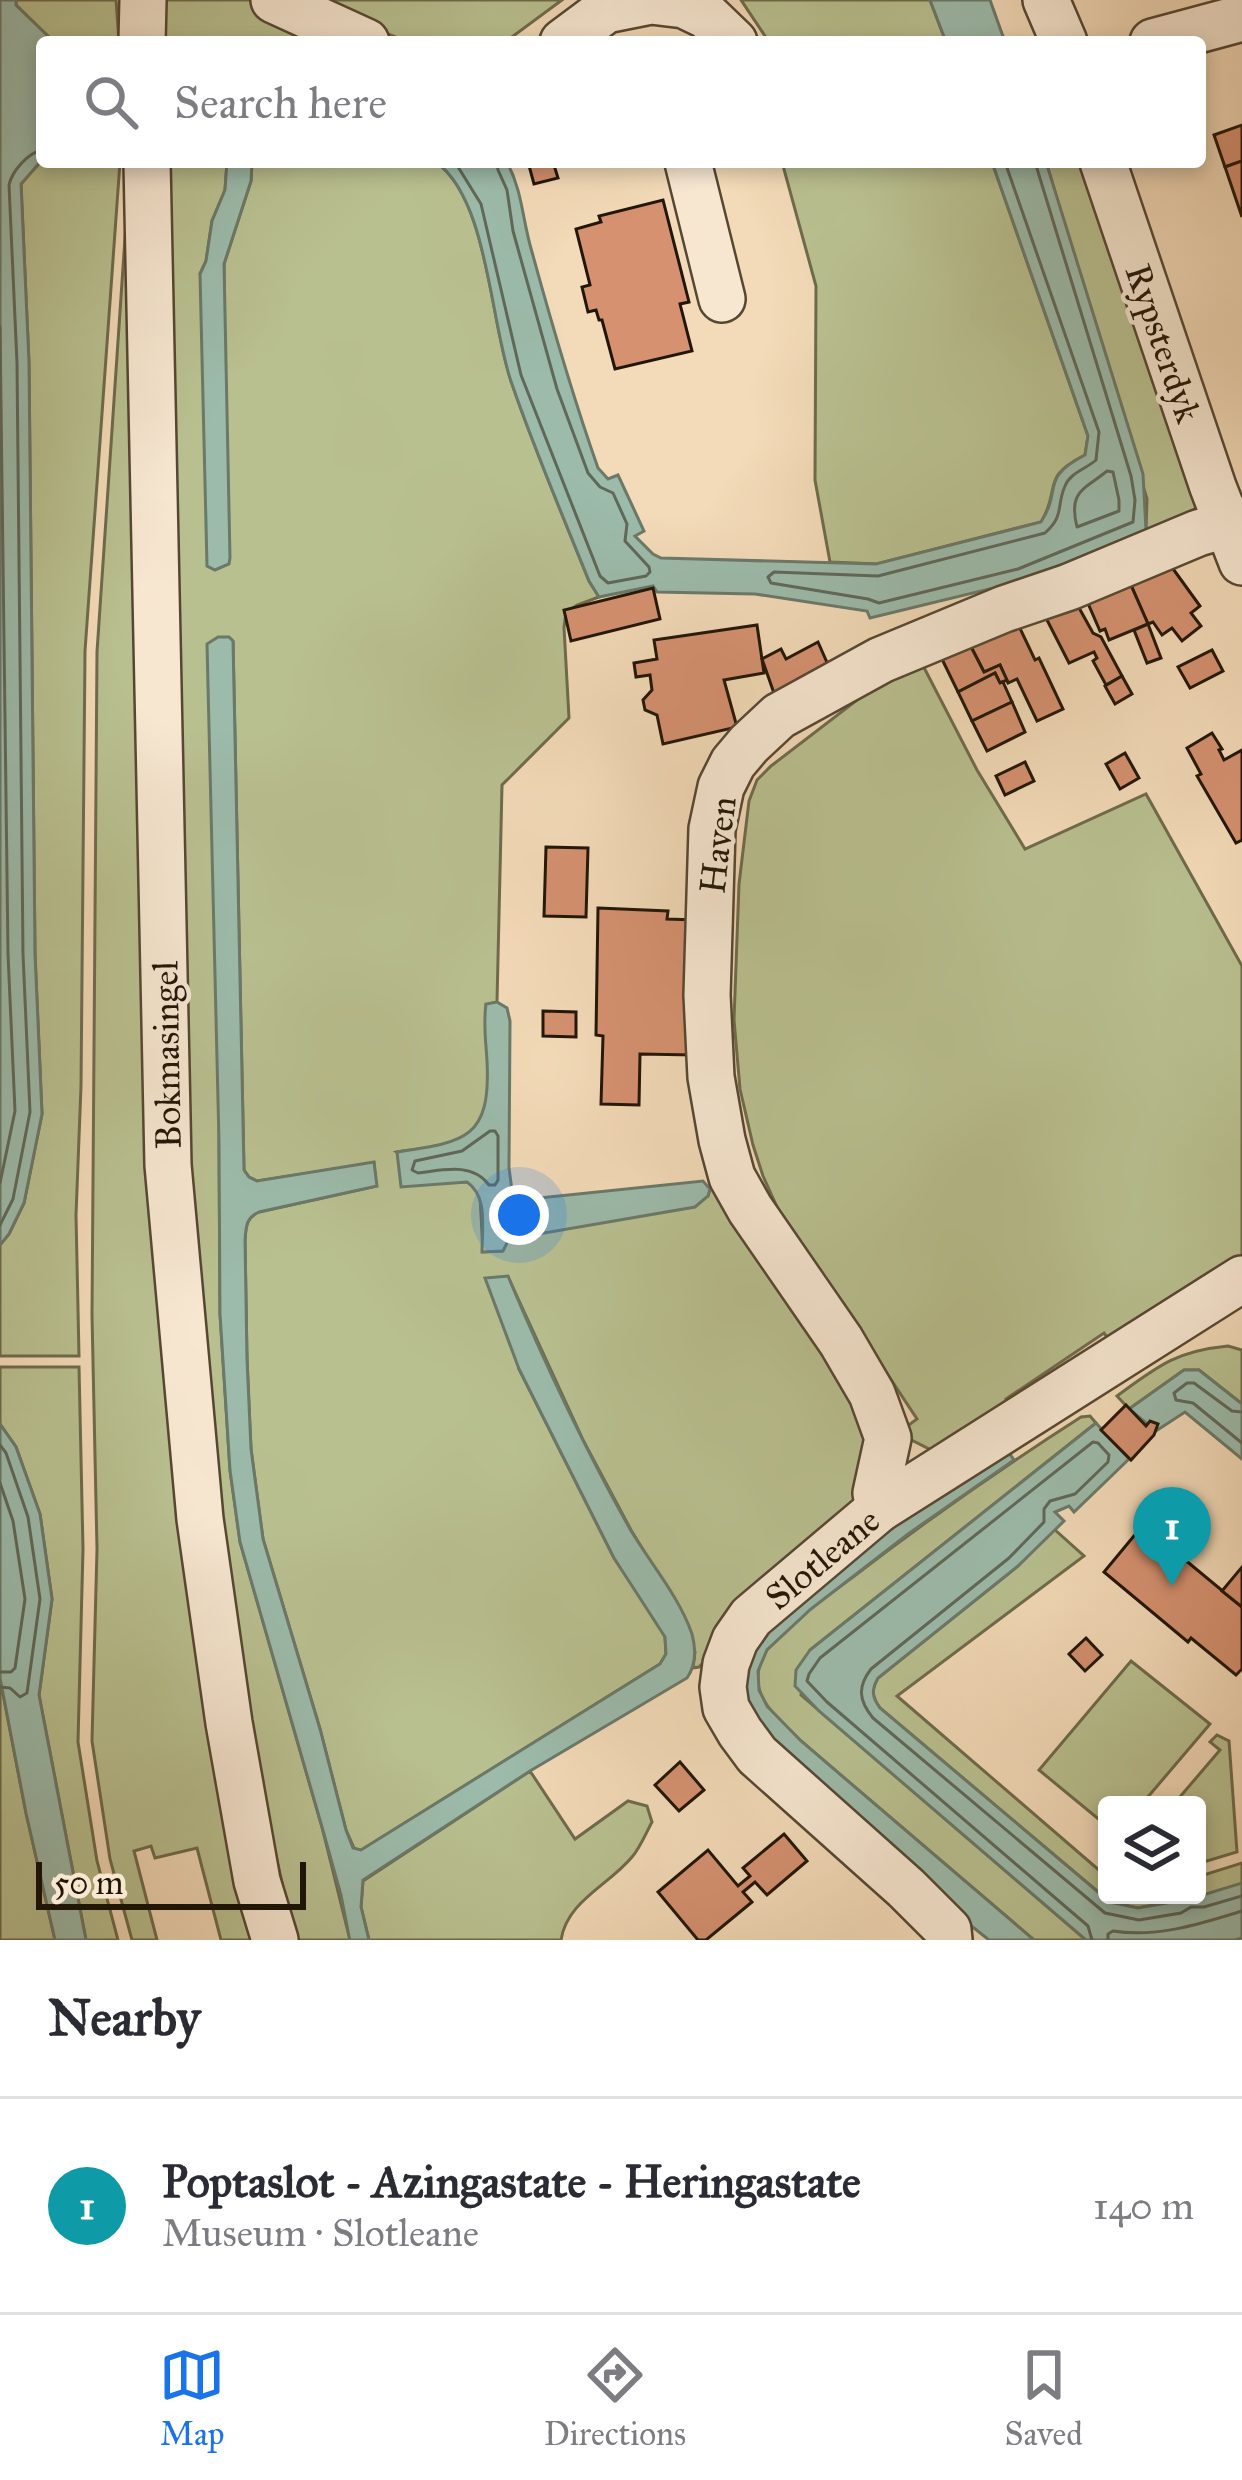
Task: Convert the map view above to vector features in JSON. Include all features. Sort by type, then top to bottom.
[{"type":"street","points":[[142,36],[143,0]]},
{"type":"street","points":[[274,0],[354,36]]},
{"type":"street","points":[[1046,0],[1061,36]]},
{"type":"street","points":[[571,36],[606,10],[651,1],[684,5],[707,16],[728,36]]},
{"type":"street","points":[[1175,36],[1242,18]]},
{"type":"street","name":"Bokmasingel","points":[[147,168],[168,1165],[200,1519],[257,1882],[275,1940]]},
{"type":"street","points":[[689,168],[722,299]]},
{"type":"street","name":"Rypsterdyk","points":[[1105,168],[1237,535]]},
{"type":"street","name":"Haven","points":[[888,1438],[872,1394],[841,1342],[732,1177],[722,1140],[711,1077],[707,995],[712,829],[721,787],[748,744],[779,716],[881,660],[1198,533],[1237,535]]},
{"type":"street","name":"Slotleane","points":[[952,1937],[907,1888],[757,1755],[740,1732],[726,1708],[723,1687],[734,1640],[751,1617],[879,1509],[941,1470],[1090,1393],[1242,1279]]},
{"type":"street","points":[[879,1509],[875,1493],[888,1438],[941,1470]]},
{"type":"green space","points":[[16,0],[116,0],[119,36],[48,36]]},
{"type":"green space","points":[[160,0],[254,0],[333,36],[157,36]]},
{"type":"green space","points":[[302,0],[562,0],[513,36],[393,36]]},
{"type":"green space","points":[[741,0],[930,0],[944,36],[765,36]]},
{"type":"green space","points":[[36,167],[120,168],[85,651],[76,1215],[79,1356],[0,1356],[0,1245],[24,1203],[42,1114],[35,954],[29,363],[21,184]]},
{"type":"green space","points":[[164,168],[227,168],[225,190],[212,221],[200,274],[224,321],[224,264],[252,168],[442,168],[454,180],[478,233],[512,384],[599,597],[566,613],[569,718],[502,785],[497,1002],[486,1005],[489,1068],[483,1115],[461,1139],[397,1152],[447,1182],[475,1185],[480,1196],[483,1252],[502,1251],[509,1239],[708,1196],[710,1189],[727,1187],[865,1396],[865,1494],[693,1668],[695,1652],[684,1617],[583,1440],[508,1277],[519,1369],[614,1558],[659,1624],[666,1654],[660,1664],[360,1851],[354,1848],[263,1539],[251,1449],[245,1240],[251,1217],[259,1212],[376,1186],[374,1163],[257,1181],[244,1170],[233,641],[219,1142],[220,1314],[230,1470],[240,1542],[350,1940],[295,1940],[246,1723],[235,1655],[185,1160]]},
{"type":"green space","points":[[784,168],[994,168],[1088,436],[1085,455],[1056,477],[1041,522],[877,564],[830,562],[815,480],[816,286]]},
{"type":"green space","points":[[1048,168],[1090,168],[1197,507],[1146,530],[1147,499]]},
{"type":"green space","points":[[127,208],[138,662],[254,1940],[221,1940],[197,1848],[155,1858],[151,1846],[134,1851],[157,1940],[132,1940],[110,1859],[92,1741],[97,1549],[92,1315],[97,652]]},
{"type":"green space","points":[[917,654],[977,770],[1025,849],[1146,794],[1242,966],[1242,1267],[1116,1349],[1104,1333],[1006,1399],[1016,1416],[937,1453],[898,1433],[917,1419],[778,1209],[753,1145],[740,1089],[734,1020],[739,884],[749,801],[757,780]]},
{"type":"green space","points":[[1228,1346],[1242,1350],[1242,1404],[1199,1370],[1184,1370],[1129,1409],[1117,1396],[1168,1362]]},
{"type":"green space","points":[[0,1367],[79,1367],[83,1549],[78,1742],[97,1861],[118,1940],[86,1940],[39,1695],[52,1599],[40,1514],[16,1447],[0,1424]]},
{"type":"green space","points":[[1090,1416],[1096,1423],[810,1650],[801,1695],[1086,1940],[1034,1940],[786,1727],[761,1694],[758,1674],[768,1648],[808,1610],[994,1475],[1081,1417]]},
{"type":"green space","points":[[1054,1529],[1084,1556],[897,1696],[1098,1869],[1098,1892],[875,1700],[878,1678],[1018,1566]]},
{"type":"green space","points":[[1131,1661],[1210,1724],[1149,1796],[1098,1796],[1098,1819],[1039,1770]]},
{"type":"green space","points":[[0,1678],[26,1813],[55,1940],[0,1940]]},
{"type":"green space","points":[[1217,1735],[1229,1741],[1237,1852],[1206,1861],[1206,1796],[1181,1796],[1220,1750],[1210,1742]]},
{"type":"green space","points":[[530,1771],[575,1839],[628,1801],[647,1806],[652,1822],[632,1857],[571,1915],[561,1940],[369,1940],[361,1907],[363,1881]]},
{"type":"green space","points":[[1242,1863],[1242,1884],[1206,1894],[1206,1874]]},
{"type":"water","points":[[0,0],[16,0],[48,36],[36,36],[36,167],[21,184],[29,363],[35,954],[42,1114],[24,1203],[0,1245]]},
{"type":"water","points":[[930,0],[990,0],[1003,36],[944,36]]},
{"type":"water","points":[[227,168],[252,168],[224,264],[230,558],[229,564],[215,570],[207,566],[200,274],[212,221],[225,190]]},
{"type":"water","points":[[442,168],[510,168],[598,468],[608,479],[618,475],[644,531],[635,536],[653,554],[661,558],[876,564],[1041,522],[1057,478],[1085,455],[1088,436],[994,168],[1048,168],[1143,474],[1146,530],[1022,581],[870,618],[867,611],[755,594],[657,592],[653,586],[599,597],[512,384],[478,233],[454,180]]},
{"type":"water","points":[[218,637],[233,641],[244,1170],[257,1181],[374,1162],[377,1186],[259,1212],[247,1223],[245,1240],[251,1449],[263,1539],[353,1848],[361,1850],[660,1664],[666,1654],[665,1637],[614,1558],[519,1369],[485,1278],[508,1276],[581,1436],[630,1529],[680,1606],[694,1645],[687,1678],[530,1771],[363,1880],[361,1907],[369,1940],[350,1940],[240,1542],[230,1470],[220,1314],[207,644]]},
{"type":"water","points":[[497,1002],[507,1008],[510,1021],[513,1198],[703,1181],[710,1189],[708,1196],[695,1207],[509,1239],[503,1251],[482,1252],[481,1204],[467,1182],[401,1187],[397,1152],[456,1139],[478,1121],[487,1087],[486,1004]]},
{"type":"water","points":[[1184,1370],[1199,1370],[1242,1404],[1242,1459],[1185,1412],[1156,1431],[1129,1409]]},
{"type":"water","points":[[1096,1423],[1129,1459],[1074,1512],[1069,1506],[1055,1512],[1064,1521],[1018,1566],[878,1678],[874,1697],[880,1708],[1098,1892],[1098,1904],[1138,1908],[1206,1904],[1206,1894],[1242,1883],[1242,1938],[1086,1940],[795,1686],[796,1670],[810,1650]]},
{"type":"water","points":[[0,1424],[16,1447],[40,1514],[52,1599],[39,1695],[86,1940],[55,1940],[0,1678]]},
{"type":"water","points":[[1005,1447],[1014,1460],[908,1534],[811,1609],[767,1650],[758,1671],[759,1690],[767,1706],[801,1741],[1034,1940],[989,1940],[950,1909],[756,1731],[736,1676],[785,1602]]},
{"type":"building","points":[[1242,125],[1242,161],[1225,167],[1214,135]]},
{"type":"building","points":[[1242,161],[1242,217],[1225,167]]},
{"type":"building","points":[[530,168],[555,168],[558,178],[534,184]]},
{"type":"building","points":[[663,200],[689,302],[680,304],[692,351],[615,369],[602,320],[596,310],[588,312],[582,287],[590,285],[576,229],[601,222],[599,216]]},
{"type":"building","points":[[1171,566],[1200,606],[1191,613],[1201,626],[1182,641],[1172,628],[1162,635],[1153,622],[1148,624],[1131,585]]},
{"type":"building","points":[[1130,583],[1148,624],[1109,640],[1087,601]]},
{"type":"building","points":[[653,588],[660,619],[571,641],[564,610]]},
{"type":"building","points":[[1078,606],[1122,676],[1106,685],[1093,661],[1097,658],[1094,652],[1069,663],[1046,618]]},
{"type":"building","points":[[1016,620],[1063,709],[1037,721],[1017,679],[1008,683],[1000,665],[984,672],[968,641]]},
{"type":"building","points":[[1148,624],[1161,658],[1147,663],[1134,630]]},
{"type":"building","points":[[757,625],[764,673],[724,680],[737,727],[663,744],[657,715],[645,710],[643,700],[652,690],[650,675],[636,677],[634,663],[657,659],[654,640]]},
{"type":"building","points":[[968,641],[984,672],[1000,665],[1007,680],[1000,683],[995,673],[958,692],[939,653]]},
{"type":"building","points":[[818,642],[829,667],[775,696],[762,659],[781,649],[786,659]]},
{"type":"building","points":[[1212,650],[1223,671],[1190,688],[1178,667]]},
{"type":"building","points":[[995,673],[1012,702],[972,721],[958,692]]},
{"type":"building","points":[[1122,676],[1132,694],[1115,704],[1105,686]]},
{"type":"building","points":[[1012,702],[1025,732],[987,751],[972,721]]},
{"type":"building","points":[[1212,733],[1224,760],[1242,750],[1242,840],[1236,843],[1197,776],[1201,774],[1187,748]]},
{"type":"building","points":[[1125,753],[1139,778],[1120,789],[1106,764]]},
{"type":"building","points":[[1025,762],[1034,781],[1005,795],[996,776]]},
{"type":"building","points":[[546,847],[588,848],[586,917],[544,916]]},
{"type":"building","points":[[598,908],[668,911],[667,919],[696,920],[693,1055],[640,1054],[639,1105],[601,1104],[603,1036],[596,1035]]},
{"type":"building","points":[[543,1011],[576,1012],[576,1037],[543,1036]]},
{"type":"building","points":[[1126,1405],[1146,1426],[1150,1421],[1158,1424],[1131,1460],[1101,1430]]},
{"type":"building","points":[[1143,1525],[1242,1607],[1242,1669],[1236,1675],[1104,1572]]},
{"type":"building","points":[[1242,1567],[1242,1607],[1222,1591]]},
{"type":"building","points":[[1086,1638],[1102,1655],[1085,1671],[1069,1654]]},
{"type":"building","points":[[680,1762],[704,1790],[679,1811],[655,1785]]},
{"type":"building","points":[[784,1834],[807,1861],[767,1895],[755,1882],[743,1892],[752,1902],[706,1940],[698,1940],[658,1892],[708,1850],[738,1886],[750,1876],[743,1868]]},
{"type":"place","name":"Poptaslot - Azingastate - Heringastate","points":[[1172,1586]]}]
